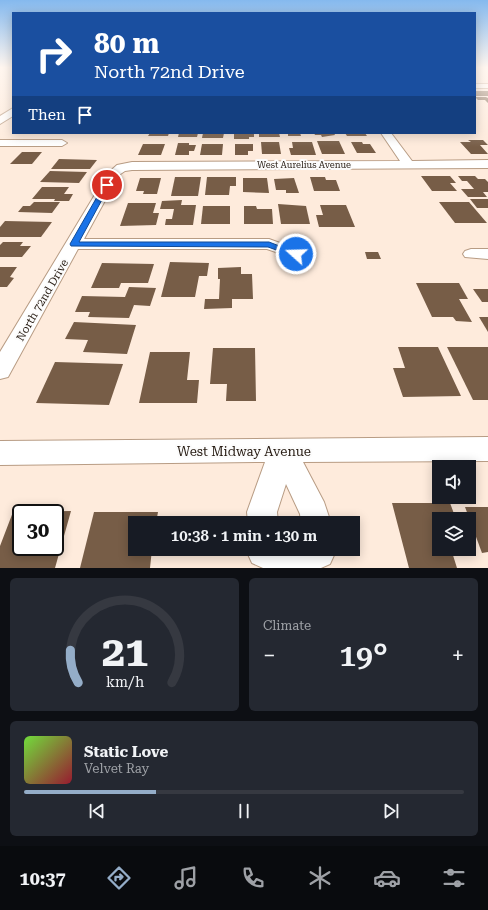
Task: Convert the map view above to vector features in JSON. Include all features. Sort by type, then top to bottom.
[{"type":"street","points":[[0,121],[12,112]]},
{"type":"street","points":[[387,134],[408,164]]},
{"type":"street","points":[[0,143],[62,143]]},
{"type":"street","name":"West Aurelius Avenue","points":[[121,168],[132,166],[488,164]]},
{"type":"street","name":"North 72nd Drive","points":[[0,371],[114,173],[121,168]]},
{"type":"street","points":[[74,244],[269,244],[296,254]]},
{"type":"street","points":[[471,254],[488,254]]},
{"type":"street","name":"West Midway Avenue","points":[[0,453],[488,449]]},
{"type":"street","points":[[262,516],[262,512],[283,450]]},
{"type":"street","points":[[283,450],[314,512],[315,516]]},
{"type":"building","points":[[476,95],[488,95],[488,96],[476,96]]},
{"type":"building","points":[[476,97],[486,97],[488,98],[488,103],[485,100],[478,100]]},
{"type":"building","points":[[149,134],[169,134],[168,136],[148,136]]},
{"type":"building","points":[[179,134],[198,134],[197,137],[178,137]]},
{"type":"building","points":[[203,134],[224,134],[223,138],[202,138]]},
{"type":"building","points":[[234,134],[254,134],[254,137],[249,137],[249,139],[234,139]]},
{"type":"building","points":[[259,134],[279,134],[280,137],[259,137]]},
{"type":"building","points":[[288,134],[300,134],[301,136],[288,136]]},
{"type":"building","points":[[314,134],[335,135],[322,137],[321,135]]},
{"type":"building","points":[[346,134],[366,134],[367,136],[347,136]]},
{"type":"building","points":[[468,140],[483,140],[488,145],[480,145],[488,154],[471,154],[460,142],[471,142]]},
{"type":"building","points":[[317,141],[339,141],[345,154],[322,154]]},
{"type":"building","points":[[261,142],[279,142],[281,154],[262,154]]},
{"type":"building","points":[[292,142],[312,142],[316,155],[291,155],[289,148],[293,148]]},
{"type":"building","points":[[351,142],[370,144],[376,153],[357,153]]},
{"type":"building","points":[[178,143],[189,143],[189,145],[196,145],[194,151],[189,151],[189,155],[175,155]]},
{"type":"building","points":[[143,144],[165,144],[161,155],[138,155]]},
{"type":"building","points":[[202,144],[223,144],[222,155],[200,155]]},
{"type":"building","points":[[235,144],[253,144],[253,151],[248,151],[248,155],[235,155]]},
{"type":"building","points":[[22,152],[42,152],[32,164],[10,164]]},
{"type":"building","points":[[59,159],[97,160],[90,169],[51,169]]},
{"type":"building","points":[[50,171],[87,172],[79,183],[40,182]]},
{"type":"building","points":[[421,176],[450,176],[456,183],[450,183],[457,191],[432,191]]},
{"type":"building","points":[[458,176],[475,176],[478,179],[485,179],[488,182],[488,192],[483,192],[487,197],[468,197],[461,189],[474,189],[467,181],[462,181]]},
{"type":"building","points":[[175,177],[201,177],[198,196],[171,196]]},
{"type":"building","points":[[207,177],[236,177],[236,186],[230,186],[229,195],[205,195]]},
{"type":"building","points":[[310,177],[325,177],[326,180],[336,180],[340,191],[314,191]]},
{"type":"building","points":[[140,178],[161,178],[157,194],[143,194],[144,191],[136,191]]},
{"type":"building","points":[[243,178],[267,178],[269,193],[243,192]]},
{"type":"building","points":[[294,178],[299,193],[286,193],[286,190],[276,190],[274,179]]},
{"type":"building","points":[[42,187],[69,187],[64,194],[73,194],[69,201],[54,201],[55,199],[32,199]]},
{"type":"building","points":[[470,199],[488,199],[488,208],[477,208]]},
{"type":"building","points":[[182,200],[181,205],[196,205],[193,225],[165,225],[166,219],[172,219],[174,209],[160,209],[162,201]]},
{"type":"building","points":[[34,202],[60,202],[52,213],[18,212],[23,206],[30,206]]},
{"type":"building","points":[[439,202],[469,202],[487,223],[455,223]]},
{"type":"building","points":[[128,203],[156,203],[153,213],[159,213],[156,225],[120,226]]},
{"type":"building","points":[[278,204],[306,206],[310,224],[281,224]]},
{"type":"building","points":[[320,205],[346,205],[355,227],[319,227],[316,215],[323,215]]},
{"type":"building","points":[[203,206],[230,206],[230,224],[201,224]]},
{"type":"building","points":[[244,206],[256,206],[257,209],[272,209],[273,224],[244,224]]},
{"type":"building","points":[[5,221],[52,222],[41,237],[0,237],[0,227]]},
{"type":"building","points":[[3,242],[23,242],[20,246],[31,246],[22,257],[0,257],[0,245]]},
{"type":"building","points":[[365,252],[378,252],[381,259],[367,259]]},
{"type":"building","points":[[170,262],[209,263],[207,276],[199,276],[195,297],[161,297]]},
{"type":"building","points":[[102,263],[154,264],[148,283],[121,283],[119,288],[91,288]]},
{"type":"building","points":[[0,267],[17,267],[10,277],[14,278],[7,287],[0,287]]},
{"type":"building","points":[[241,267],[241,274],[252,274],[253,299],[232,299],[232,308],[204,309],[205,299],[219,299],[220,279],[218,279],[218,268]]},
{"type":"building","points":[[416,283],[459,283],[468,299],[459,299],[472,322],[456,321],[453,317],[432,317]]},
{"type":"building","points":[[129,287],[156,288],[150,306],[134,305],[129,318],[88,317],[90,312],[75,312],[82,296],[125,297]]},
{"type":"building","points":[[473,289],[488,289],[488,302],[482,302]]},
{"type":"building","points":[[479,317],[488,317],[488,332]]},
{"type":"building","points":[[74,322],[136,325],[127,354],[83,352],[88,340],[65,339]]},
{"type":"building","points":[[398,347],[438,347],[461,396],[403,397],[393,368],[405,368]]},
{"type":"building","points":[[447,347],[488,347],[488,400],[473,400]]},
{"type":"building","points":[[213,348],[255,348],[256,401],[226,401],[227,384],[210,384]]},
{"type":"building","points":[[150,352],[190,352],[187,380],[199,380],[197,403],[139,403]]},
{"type":"building","points":[[55,362],[123,364],[109,405],[36,403]]},
{"type":"building","points":[[392,503],[450,504],[453,512],[432,512],[432,556],[453,556],[457,568],[409,568]]},
{"type":"building","points":[[465,507],[488,507],[488,552],[482,553],[476,537],[476,512],[467,512]]},
{"type":"building","points":[[64,511],[71,511],[64,536]]},
{"type":"building","points":[[94,512],[158,512],[157,516],[128,516],[128,556],[151,556],[150,568],[80,568]]},
{"type":"building","points":[[12,515],[12,556],[58,556],[55,568],[0,568],[0,546]]},
{"type":"route","points":[[107,185],[74,244],[269,244],[296,254]]}]
